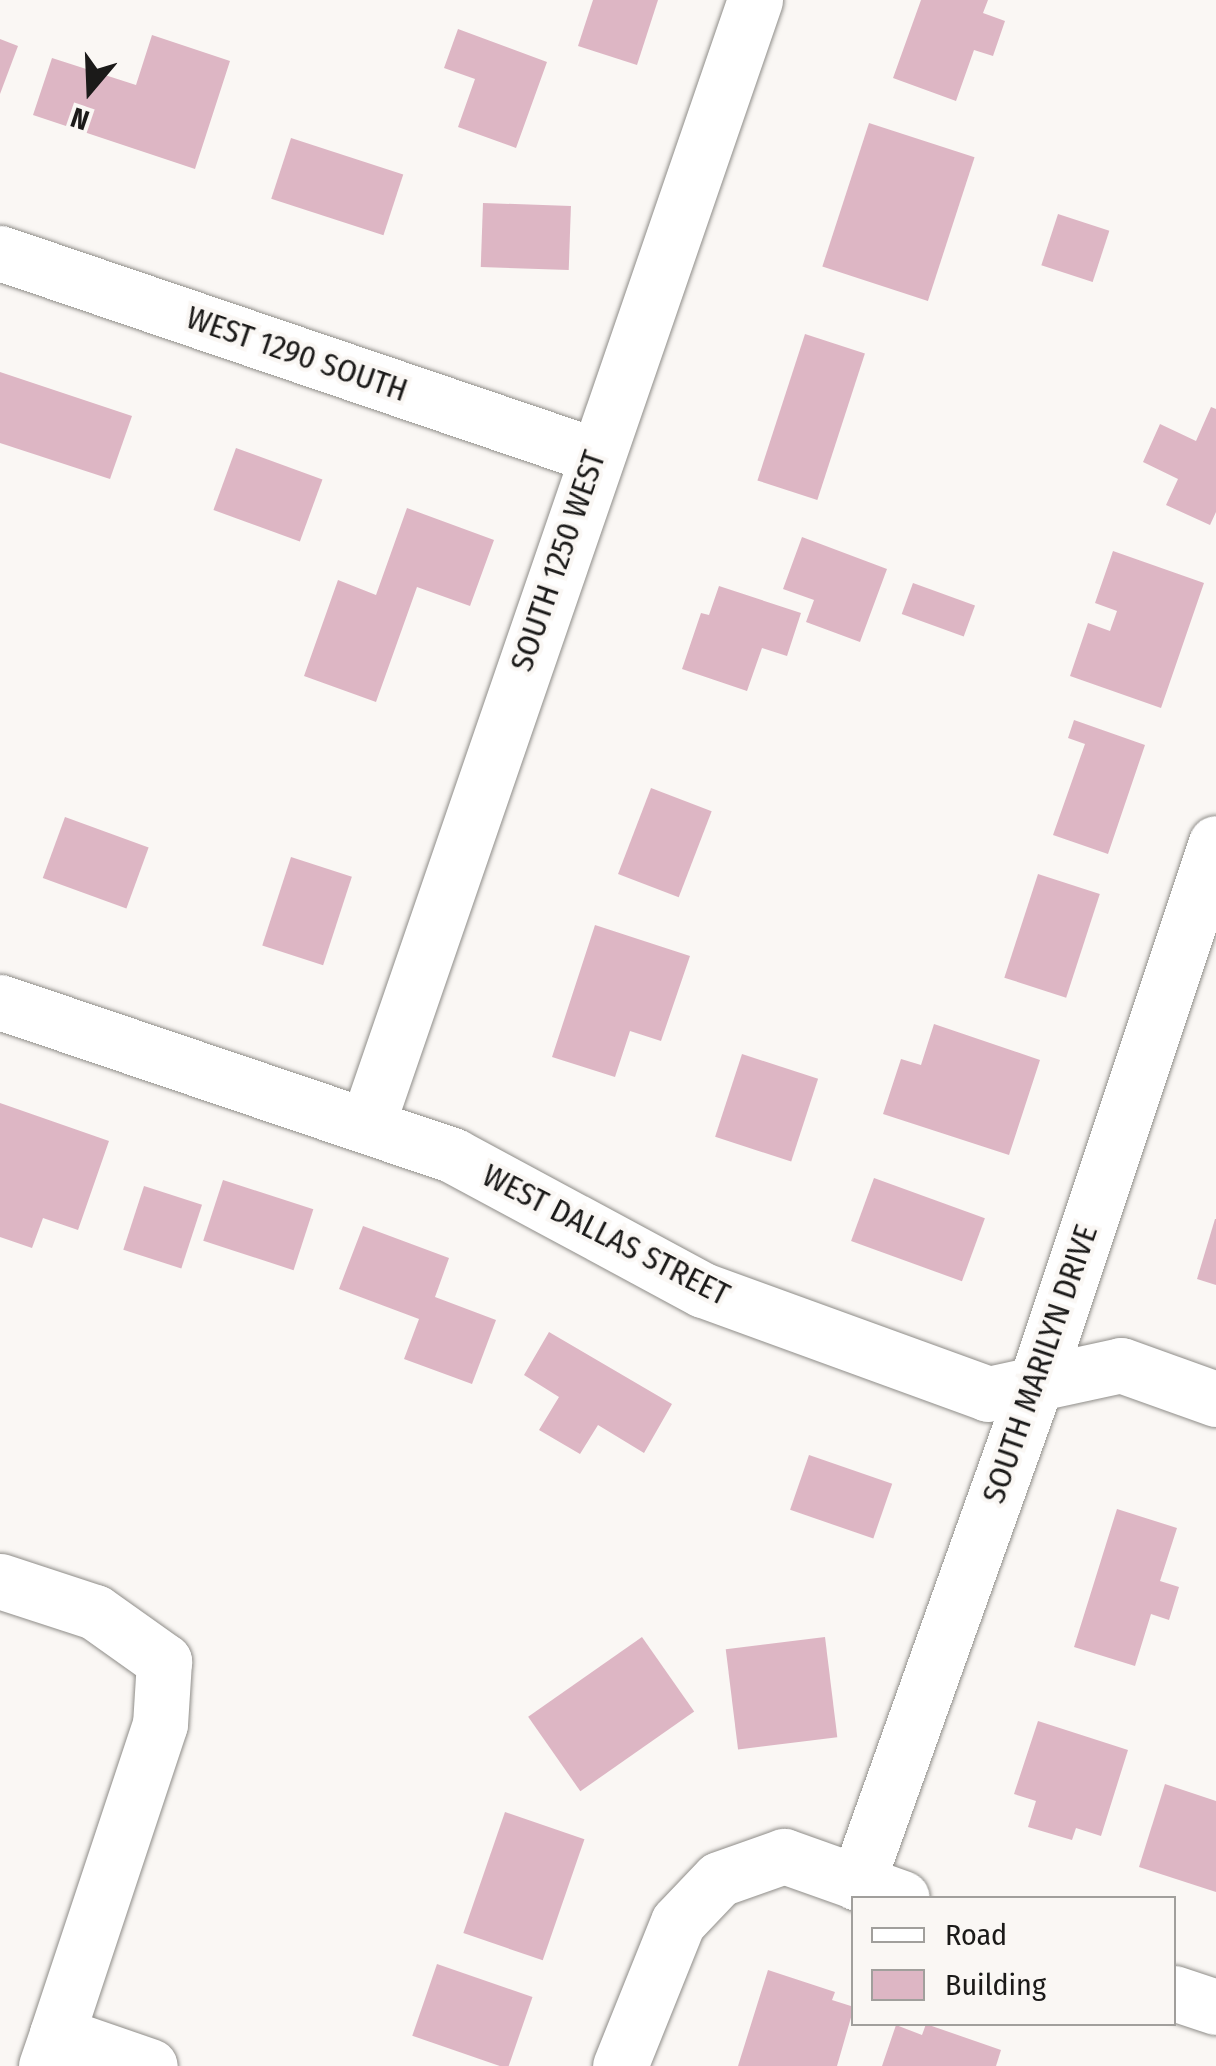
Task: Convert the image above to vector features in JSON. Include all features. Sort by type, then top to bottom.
[{"type":"street","name":"SOUTH 1250 WEST","points":[[367,1125],[594,455],[755,0]]},
{"type":"street","name":"WEST 1290 SOUTH","points":[[0,253],[594,455]]},
{"type":"street","name":"SOUTH MARILYN DRIVE","points":[[880,1891],[1036,1383],[1216,843]]},
{"type":"street","name":"WEST DALLAS STREET","points":[[0,1002],[454,1156],[703,1290],[830,1340],[988,1394],[1121,1365],[1216,1399]]},
{"type":"street","points":[[0,1581],[95,1612],[164,1661],[160,1724],[52,2050],[150,2066]]},
{"type":"street","points":[[620,2066],[678,1922],[720,1879],[784,1856],[880,1891]]},
{"type":"street","points":[[1176,1994],[1216,2008]]},
{"type":"building","points":[[593,0],[658,0],[637,65],[578,46]]},
{"type":"building","points":[[921,0],[988,0],[983,13],[1005,21],[993,56],[974,50],[956,101],[893,78]]},
{"type":"building","points":[[458,29],[547,62],[516,148],[458,127],[475,79],[444,68]]},
{"type":"building","points":[[152,35],[230,61],[195,169],[33,115],[52,58],[136,85]]},
{"type":"building","points":[[0,39],[18,46],[0,94]]},
{"type":"building","points":[[869,123],[975,157],[928,301],[822,267]]},
{"type":"building","points":[[291,138],[403,174],[383,235],[271,199]]},
{"type":"building","points":[[483,203],[571,206],[569,270],[481,267]]},
{"type":"building","points":[[1058,214],[1109,231],[1093,282],[1041,265]]},
{"type":"building","points":[[805,334],[865,353],[817,500],[757,480]]},
{"type":"building","points":[[0,372],[132,416],[110,479],[0,443]]},
{"type":"building","points":[[1211,407],[1216,409],[1216,512],[1210,525],[1166,505],[1178,479],[1143,462],[1160,424],[1196,441]]},
{"type":"building","points":[[236,448],[322,479],[300,541],[213,510]]},
{"type":"building","points":[[407,508],[494,540],[470,606],[417,587],[376,702],[304,676],[338,580],[376,595]]},
{"type":"building","points":[[802,537],[887,569],[860,642],[806,622],[814,600],[783,589]]},
{"type":"building","points":[[1113,551],[1204,583],[1161,708],[1070,676],[1088,623],[1110,631],[1117,611],[1095,603]]},
{"type":"building","points":[[913,583],[975,606],[964,637],[902,614]]},
{"type":"building","points":[[719,586],[801,613],[787,656],[762,648],[747,691],[682,669],[701,613],[709,615]]},
{"type":"building","points":[[1074,720],[1145,745],[1108,854],[1053,835],[1085,744],[1068,738]]},
{"type":"building","points":[[651,788],[712,811],[679,897],[618,874]]},
{"type":"building","points":[[65,817],[149,847],[126,909],[43,878]]},
{"type":"building","points":[[291,857],[352,877],[323,965],[262,945]]},
{"type":"building","points":[[1038,874],[1100,894],[1066,998],[1004,978]]},
{"type":"building","points":[[595,925],[690,956],[661,1041],[630,1031],[615,1077],[552,1057]]},
{"type":"building","points":[[934,1024],[1040,1060],[1009,1155],[883,1114],[901,1059],[921,1065]]},
{"type":"building","points":[[742,1054],[818,1079],[791,1161],[715,1137]]},
{"type":"building","points":[[0,1103],[109,1141],[78,1230],[43,1218],[32,1248],[0,1237]]},
{"type":"building","points":[[874,1178],[985,1218],[962,1281],[851,1241]]},
{"type":"building","points":[[223,1180],[313,1209],[294,1270],[203,1241]]},
{"type":"building","points":[[144,1186],[202,1205],[181,1269],[123,1250]]},
{"type":"building","points":[[1216,1219],[1216,1285],[1197,1279]]},
{"type":"building","points":[[363,1226],[449,1258],[435,1297],[496,1320],[472,1384],[404,1359],[419,1319],[339,1289]]},
{"type":"building","points":[[549,1332],[672,1404],[644,1453],[598,1425],[580,1454],[539,1430],[559,1397],[524,1375]]},
{"type":"building","points":[[809,1455],[892,1484],[873,1538],[790,1510]]},
{"type":"building","points":[[1117,1509],[1177,1528],[1160,1581],[1179,1587],[1169,1620],[1151,1614],[1135,1666],[1074,1647]]},
{"type":"building","points":[[642,1637],[694,1712],[580,1791],[528,1717]]},
{"type":"building","points":[[825,1637],[837,1737],[738,1749],[726,1649]]},
{"type":"building","points":[[1038,1721],[1128,1750],[1101,1836],[1076,1828],[1072,1840],[1028,1827],[1036,1801],[1014,1794]]},
{"type":"building","points":[[1165,1784],[1216,1801],[1216,1892],[1139,1867]]},
{"type":"building","points":[[505,1812],[584,1839],[543,1960],[463,1933]]},
{"type":"building","points":[[437,1964],[532,1997],[509,2066],[412,2036]]},
{"type":"building","points":[[768,1970],[835,1992],[832,2000],[851,2006],[837,2066],[738,2066]]},
{"type":"building","points":[[896,2026],[922,2035],[925,2026],[932,2026],[1001,2050],[996,2066],[882,2066]]}]
